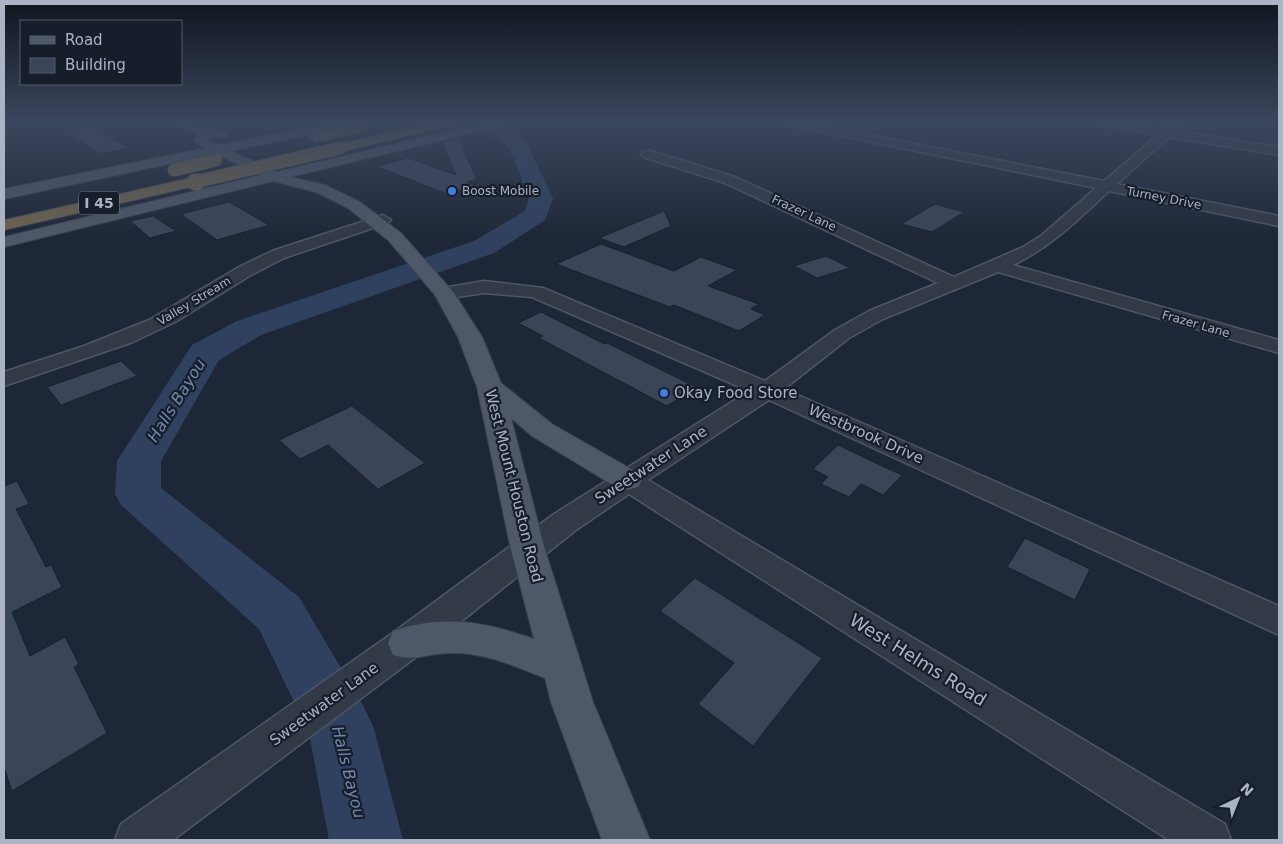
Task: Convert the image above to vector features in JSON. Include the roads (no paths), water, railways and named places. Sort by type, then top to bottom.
[{"type":"highway","name":"I 45","points":[[4,207],[238,160]]},
{"type":"highway","name":"I 45","points":[[4,217],[178,172],[238,160]]},
{"type":"highway","name":"I 45","points":[[4,225],[178,172]]},
{"type":"main road","points":[[4,194],[178,172],[199,160]]},
{"type":"main road","name":"West Mount Houston Road","points":[[240,160],[274,176],[304,186],[341,188],[380,221],[441,290],[470,338],[490,387],[528,550],[568,684],[626,840]]},
{"type":"main road","points":[[286,160],[327,181],[320,188]]},
{"type":"main road","points":[[4,242],[344,160]]},
{"type":"main road","points":[[215,191],[265,184],[341,188],[333,170],[351,160]]},
{"type":"main road","points":[[4,242],[109,211],[214,184],[226,176],[195,161],[178,172]]},
{"type":"main road","points":[[490,387],[542,430],[626,480]]},
{"type":"main road","points":[[408,644],[426,638],[460,635],[492,640],[568,684]]},
{"type":"street","name":"Frazer Lane","points":[[667,160],[730,180],[774,198],[955,284]]},
{"type":"street","name":"Turney Drive","points":[[977,160],[1279,221]]},
{"type":"street","name":"Sweetwater Lane","points":[[137,840],[408,644],[528,550],[626,480],[767,390],[842,334],[876,315],[955,284],[1029,251],[1048,238],[1137,160]]},
{"type":"street","name":"Valley Stream","points":[[4,379],[144,330],[174,316],[245,271],[274,256],[321,238],[380,221]]},
{"type":"street","name":"Frazer Lane","points":[[996,266],[1279,347]]},
{"type":"street","name":"Westbrook Drive","points":[[441,290],[484,287],[536,292],[767,390],[1279,620]]},
{"type":"street","name":"West Helms Road","points":[[626,480],[1209,840]]},
{"type":"waterway","name":"Halls Bayou","points":[[366,840],[341,729],[279,613],[138,494],[139,461],[205,353],[249,328],[484,247],[536,215],[541,198],[525,160]]},
{"type":"place","name":"Boost Mobile","points":[[452,191]]},
{"type":"place","name":"Okay Food Store","points":[[664,393]]}]
